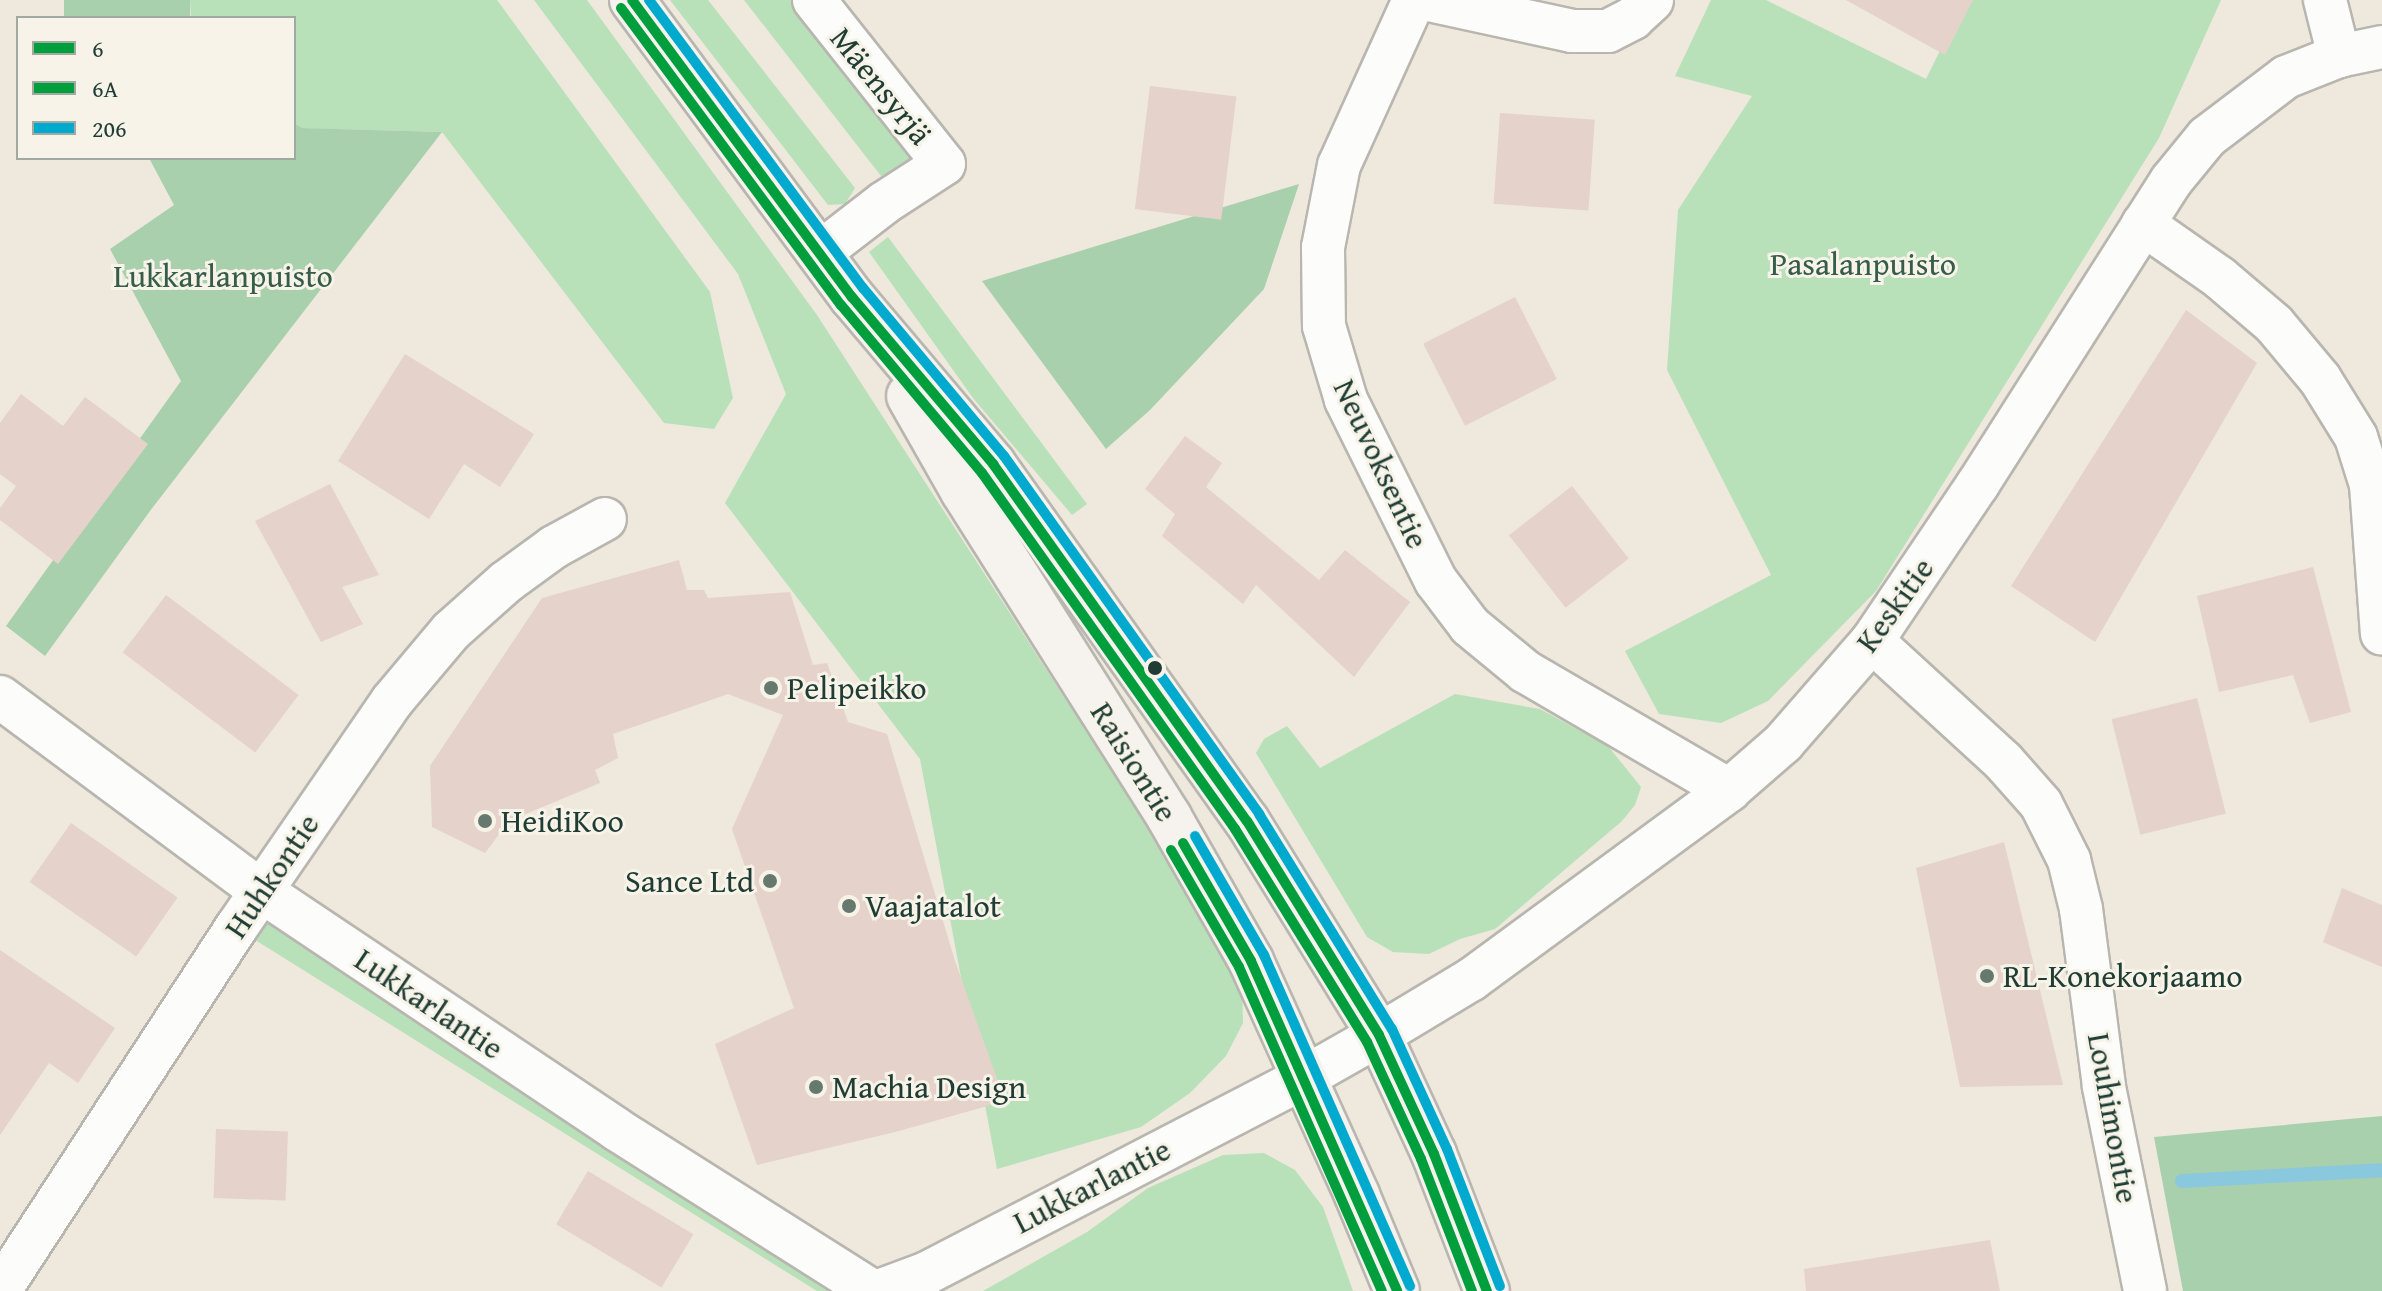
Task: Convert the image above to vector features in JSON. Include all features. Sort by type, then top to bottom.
[{"type":"main road","name":"Raisiontie","points":[[632,0],[852,297],[993,464],[1247,821],[1379,1035],[1434,1154],[1487,1291]]},
{"type":"main road","name":"Raisiontie","points":[[852,297],[963,491],[1169,817],[1251,961],[1305,1077],[1397,1291]]},
{"type":"street","name":"Mäensyrjä","points":[[814,0],[944,164],[884,203],[819,253]]},
{"type":"street","name":"Neuvoksentie","points":[[1414,0],[1339,165],[1323,247],[1324,326],[1346,400],[1436,581],[1470,626],[1526,672],[1729,790]]},
{"type":"street","points":[[1429,0],[1572,31],[1608,31],[1633,18],[1652,0]]},
{"type":"street","points":[[2325,0],[2339,56]]},
{"type":"street","name":"Keskitie","points":[[1305,1077],[1472,979],[1729,790],[1783,743],[1872,641],[1978,484],[2171,181],[2207,137],[2245,105],[2286,77],[2339,56],[2382,47]]},
{"type":"street","points":[[2143,224],[2220,278],[2274,324],[2320,379],[2356,437],[2371,485],[2382,634]]},
{"type":"street","name":"Huhkontie","points":[[0,1290],[261,891],[392,701],[451,631],[506,582],[554,547],[605,519]]},
{"type":"street","name":"Louhimontie","points":[[1872,641],[2003,761],[2041,804],[2069,860],[2081,909],[2104,1087],[2145,1291]]},
{"type":"street","name":"Lukkarlantie","points":[[0,697],[261,891],[616,1129],[872,1291]]},
{"type":"street","name":"Lukkarlantie","points":[[879,1291],[927,1273],[1305,1077]]},
{"type":"green space","points":[[64,0],[190,0],[190,16],[64,16]]},
{"type":"green space","points":[[190,0],[497,0],[710,292],[733,398],[714,429],[664,423],[442,132],[296,128],[296,16],[191,16]]},
{"type":"green space","points":[[534,0],[587,0],[817,315],[1165,853],[1242,984],[1243,1023],[1226,1056],[1190,1093],[1141,1127],[997,1169],[920,759],[725,503],[786,394],[738,274]]},
{"type":"green space","points":[[670,0],[708,0],[855,188],[845,204],[828,205]]},
{"type":"green space","points":[[744,0],[800,0],[921,160],[881,176]]},
{"type":"green space","name":"Pasalanpuisto","points":[[1711,0],[1766,0],[1926,79],[1965,0],[2221,0],[2159,138],[1876,591],[1768,701],[1721,723],[1659,714],[1625,651],[1771,575],[1667,370],[1678,210],[1752,96],[1675,76]]},
{"type":"green space","name":"Lukkarlanpuisto","points":[[296,124],[302,128],[442,132],[150,511],[45,656],[6,626],[181,381],[110,249],[174,205],[150,160],[296,160]]},
{"type":"green space","points":[[1299,184],[1264,289],[1150,410],[1106,449],[982,281]]},
{"type":"green space","points":[[888,237],[1087,504],[1072,515],[973,398],[869,252]]},
{"type":"green space","points":[[1455,694],[1540,709],[1608,746],[1641,787],[1635,805],[1622,821],[1495,929],[1460,939],[1429,954],[1393,952],[1367,937],[1256,753],[1264,739],[1287,726],[1320,768]]},
{"type":"green space","points":[[261,891],[872,1291],[817,1291],[236,928]]},
{"type":"green space","points":[[2382,1116],[2382,1291],[2183,1291],[2154,1137]]},
{"type":"green space","points":[[1264,1153],[1295,1170],[1323,1207],[1353,1291],[983,1291],[1087,1232],[1148,1188],[1223,1155]]},
{"type":"building","points":[[1846,0],[1973,0],[1945,55]]},
{"type":"building","points":[[1150,86],[1236,97],[1221,220],[1135,209]]},
{"type":"building","points":[[1500,113],[1595,120],[1588,210],[1494,204]]},
{"type":"building","points":[[1515,297],[1557,379],[1465,426],[1423,344]]},
{"type":"building","points":[[2186,310],[2257,363],[2095,642],[2011,586]]},
{"type":"building","points":[[405,354],[534,434],[500,487],[464,464],[429,519],[338,461]]},
{"type":"building","points":[[21,394],[63,426],[85,397],[148,444],[58,564],[0,520],[0,508],[16,486],[0,474],[0,423]]},
{"type":"building","points":[[1185,436],[1222,463],[1206,487],[1319,580],[1345,550],[1410,602],[1354,677],[1256,585],[1243,604],[1162,536],[1175,514],[1145,489]]},
{"type":"building","points":[[330,484],[379,575],[342,587],[363,624],[321,642],[255,521]]},
{"type":"building","points":[[1572,486],[1629,558],[1566,608],[1509,535]]},
{"type":"building","points":[[679,560],[687,590],[704,590],[708,598],[790,592],[813,665],[827,663],[848,722],[887,734],[955,961],[1005,1101],[899,1131],[757,1165],[715,1044],[794,1008],[732,829],[783,715],[728,694],[613,734],[618,758],[595,770],[600,783],[509,821],[485,853],[432,827],[430,766],[542,598]]},
{"type":"building","points":[[2313,567],[2351,712],[2310,723],[2293,675],[2219,692],[2197,596]]},
{"type":"building","points":[[166,595],[299,695],[255,752],[123,653]]},
{"type":"building","points":[[2197,698],[2226,813],[2140,835],[2112,719]]},
{"type":"building","points":[[71,823],[177,898],[136,957],[30,882]]},
{"type":"building","name":"RL-Konekorjaamo","points":[[2004,842],[2063,1085],[1960,1087],[1916,868]]},
{"type":"building","points":[[2342,888],[2382,905],[2382,967],[2323,942]]},
{"type":"building","points":[[0,950],[115,1028],[78,1083],[49,1063],[0,1135]]},
{"type":"building","points":[[216,1129],[288,1132],[286,1200],[214,1198]]},
{"type":"building","points":[[588,1171],[693,1234],[661,1287],[556,1224]]},
{"type":"building","points":[[1990,1240],[2000,1291],[1806,1291],[1804,1269]]},
{"type":"waterway","points":[[2182,1181],[2382,1170]]},
{"type":"transit line","name":"6","points":[[632,0],[852,297],[993,464],[1247,821],[1379,1035],[1434,1154],[1487,1291]]},
{"type":"transit line","name":"206","points":[[649,0],[863,288],[1004,456],[1259,814],[1392,1029],[1447,1149],[1500,1286]]},
{"type":"transit line","name":"6A","points":[[621,8],[841,305],[982,473],[1235,829],[1367,1042],[1421,1159],[1472,1291]]},
{"type":"transit line","name":"206","points":[[1195,836],[1264,955],[1410,1286]]},
{"type":"transit line","name":"6","points":[[1183,843],[1251,961],[1397,1291]]},
{"type":"transit line","name":"6A","points":[[1171,850],[1239,967],[1382,1291]]},
{"type":"place","name":"Pelipeikko","points":[[771,688]]},
{"type":"place","name":"HeidiKoo","points":[[485,821]]},
{"type":"place","name":"Sance Ltd","points":[[770,881]]},
{"type":"place","name":"Vaajatalot","points":[[849,906]]},
{"type":"place","name":"RL-Konekorjaamo","points":[[1987,976]]},
{"type":"place","name":"Machia Design","points":[[816,1087]]}]
